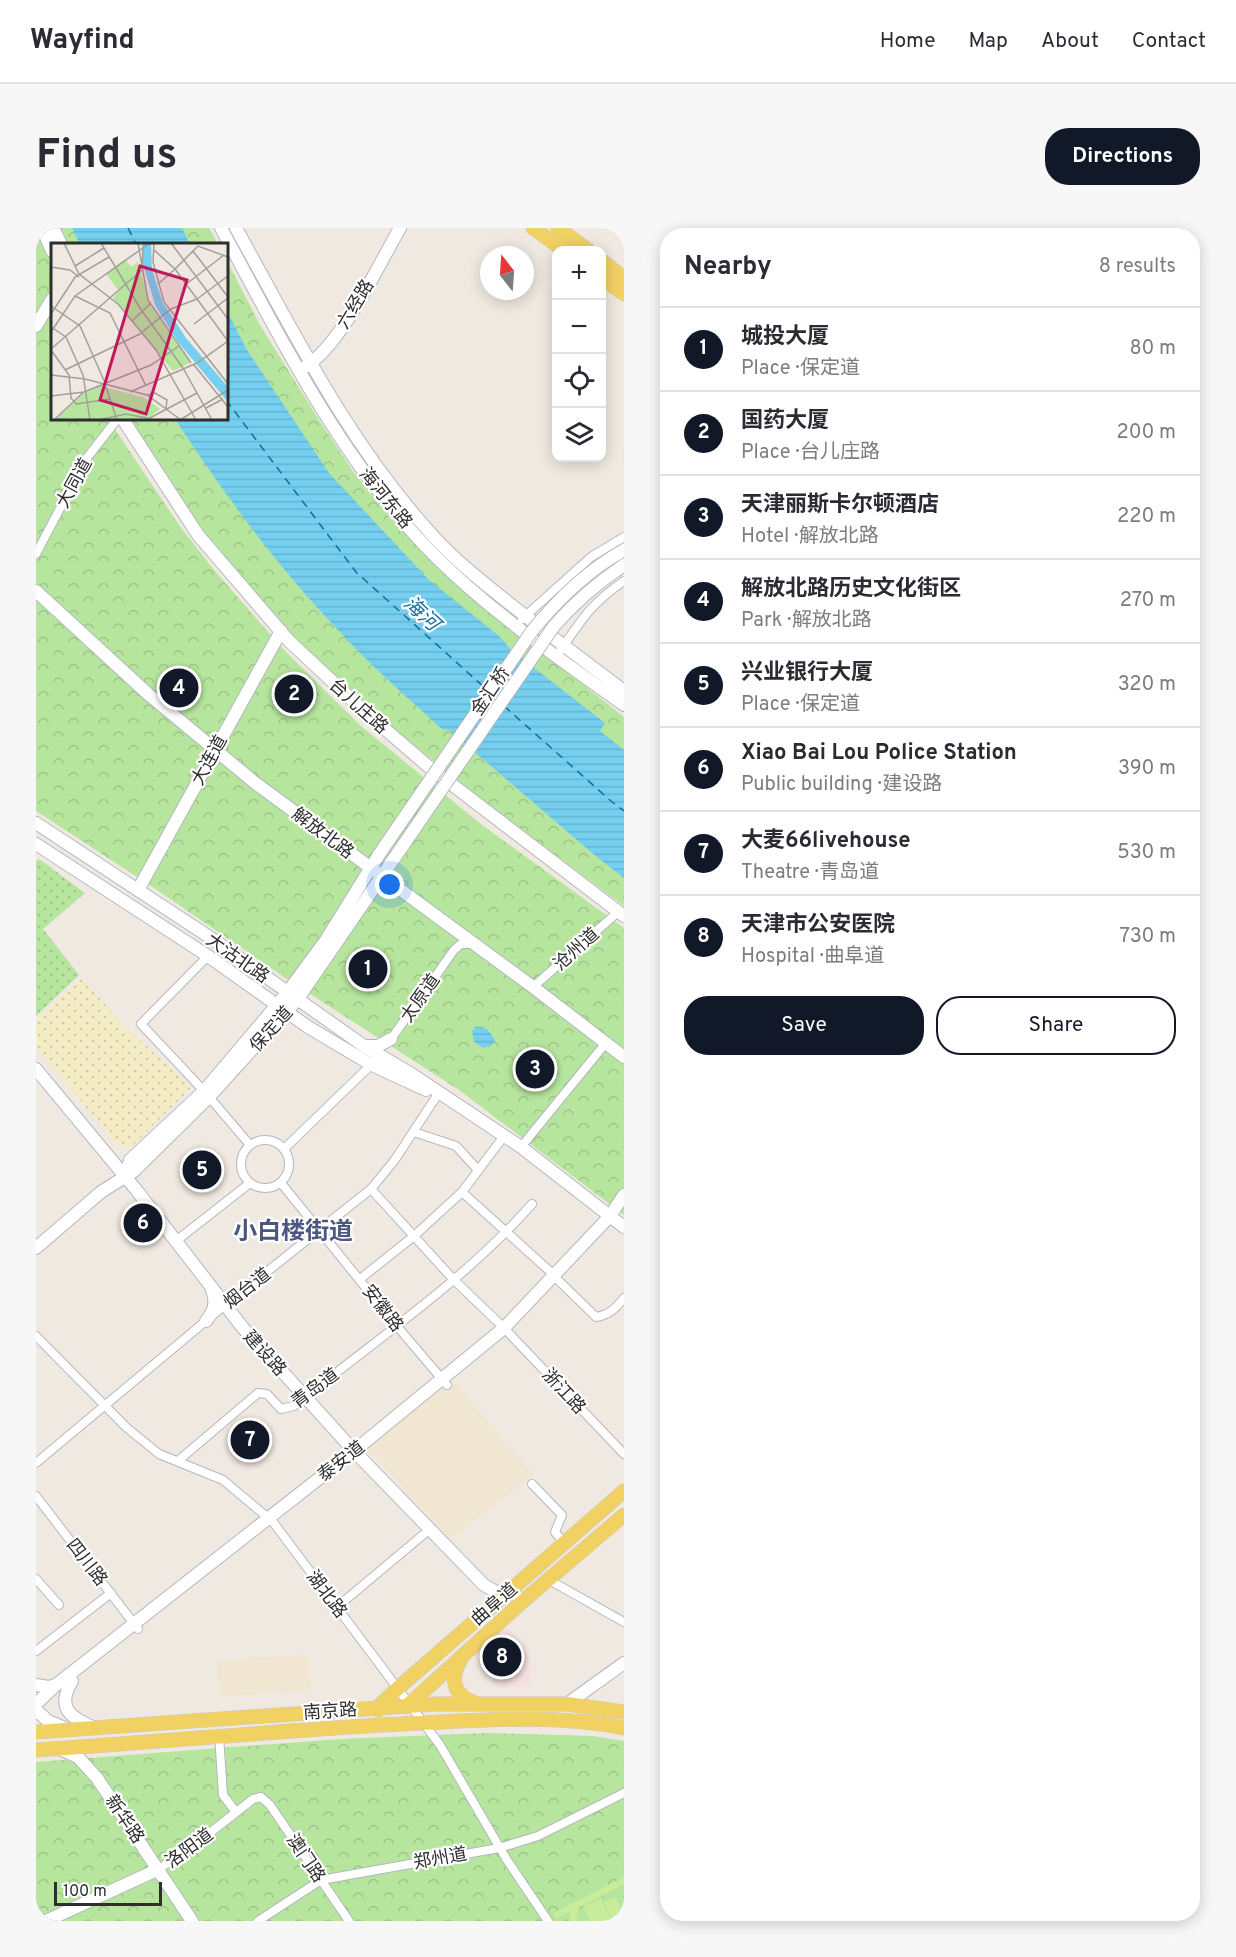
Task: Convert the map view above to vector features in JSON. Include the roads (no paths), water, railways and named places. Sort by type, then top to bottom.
[{"type":"main road","points":[[533,228],[558,246]]},
{"type":"main road","points":[[558,228],[583,246]]},
{"type":"main road","points":[[606,265],[622,282]]},
{"type":"main road","points":[[606,279],[622,282]]},
{"type":"main road","name":"曲阜道","points":[[379,1717],[397,1689],[624,1491]]},
{"type":"main road","name":"曲阜道","points":[[408,1705],[522,1602],[624,1515]]},
{"type":"main road","points":[[463,1655],[455,1670],[455,1684],[464,1698],[477,1703]]},
{"type":"main road","points":[[355,1709],[381,1700],[397,1689]]},
{"type":"main road","name":"南京路","points":[[36,1750],[360,1726],[408,1705],[567,1704],[624,1712]]},
{"type":"main road","points":[[408,1705],[408,1723]]},
{"type":"main road","name":"南京路","points":[[36,1732],[355,1709],[408,1723],[536,1720],[604,1724],[624,1728]]},
{"type":"street","points":[[42,228],[51,249]]},
{"type":"street","points":[[53,228],[60,243]]},
{"type":"street","name":"海河东路","points":[[221,228],[299,371],[345,444],[377,489],[409,528],[464,583],[516,626],[624,691]]},
{"type":"street","name":"海河东路","points":[[236,228],[349,429],[392,488],[427,529],[474,574],[525,615],[560,651],[624,705]]},
{"type":"street","name":"六经路","points":[[299,371],[322,354],[347,320],[400,228]]},
{"type":"street","points":[[36,326],[51,303]]},
{"type":"street","name":"大同道","points":[[36,554],[86,459],[118,420]]},
{"type":"street","name":"台儿庄路","points":[[122,420],[198,535],[281,631],[363,711],[429,767],[621,914]]},
{"type":"street","points":[[516,626],[525,615],[591,557],[624,537]]},
{"type":"street","name":"金汇桥","points":[[371,868],[532,631],[558,601],[580,581],[624,550]]},
{"type":"street","name":"金汇桥","points":[[393,860],[554,626],[582,596],[624,565]]},
{"type":"street","points":[[560,651],[585,614],[601,597],[624,581]]},
{"type":"street","name":"解放北路","points":[[36,591],[148,694],[214,750],[533,987],[624,1058]]},
{"type":"street","name":"大连道","points":[[138,890],[281,631]]},
{"type":"street","name":"大沽北路","points":[[36,823],[270,981],[290,1000],[364,1046],[375,1060]]},
{"type":"street","points":[[37,846],[51,832]]},
{"type":"street","name":"大沽北路","points":[[37,846],[208,956],[257,991],[290,1000],[308,1027],[375,1060],[413,1075],[438,1094],[521,1147],[616,1221]]},
{"type":"street","points":[[270,981],[287,983],[307,976],[393,860]]},
{"type":"street","points":[[393,860],[391,876],[398,888]]},
{"type":"street","points":[[307,976],[371,868]]},
{"type":"street","name":"沧州道","points":[[533,987],[621,914]]},
{"type":"street","name":"太原道","points":[[284,1149],[375,1060],[454,950],[461,944],[474,944]]},
{"type":"street","points":[[208,956],[141,1024],[207,1094],[250,1145]]},
{"type":"street","name":"保定道","points":[[36,1248],[101,1192],[125,1176],[130,1160],[207,1094],[290,1000],[307,976]]},
{"type":"street","points":[[364,1046],[378,1046],[392,1039]]},
{"type":"street","points":[[521,1147],[605,1044]]},
{"type":"street","name":"建设路","points":[[36,1069],[125,1176],[243,1328],[357,1453],[484,1584]]},
{"type":"street","name":"烟台道","points":[[36,1464],[225,1305],[371,1189],[394,1161],[438,1094]]},
{"type":"street","points":[[414,1132],[456,1146],[478,1170]]},
{"type":"street","points":[[360,1279],[414,1236],[462,1192],[504,1136]]},
{"type":"street","points":[[265,1140],[273,1141],[284,1149],[289,1157],[290,1165],[288,1173],[281,1182],[271,1188],[263,1188],[250,1183],[241,1167],[245,1152],[250,1145],[265,1140]]},
{"type":"street","name":"安徽路","points":[[281,1182],[445,1382]]},
{"type":"street","points":[[176,1241],[250,1183]]},
{"type":"street","name":"浙江路","points":[[371,1189],[453,1279],[507,1330],[624,1454]]},
{"type":"street","points":[[462,1192],[596,1317],[605,1316],[624,1298]]},
{"type":"street","name":"泰安道","points":[[616,1221],[624,1195]]},
{"type":"street","name":"青岛道","points":[[179,1460],[258,1393],[267,1394],[281,1409],[294,1406],[453,1279],[507,1232],[532,1204]]},
{"type":"street","name":"泰安道","points":[[36,1704],[57,1685],[357,1453],[507,1330],[556,1278],[616,1221],[624,1208]]},
{"type":"street","points":[[206,1321],[215,1304],[209,1283]]},
{"type":"street","name":"湖北路","points":[[36,1336],[126,1427],[159,1454],[179,1460],[223,1480],[270,1520],[440,1745],[499,1848],[548,1921]]},
{"type":"street","points":[[532,1484],[561,1515],[555,1532],[564,1543]]},
{"type":"street","name":"四川路","points":[[36,1496],[136,1626]]},
{"type":"street","points":[[337,1607],[430,1529]]},
{"type":"street","points":[[36,1579],[59,1605]]},
{"type":"street","points":[[549,1580],[624,1622]]},
{"type":"street","points":[[484,1584],[495,1592],[511,1590],[522,1602]]},
{"type":"street","points":[[484,1584],[490,1597],[486,1612]]},
{"type":"street","points":[[36,1651],[111,1593]]},
{"type":"street","name":"泰安道","points":[[36,1710],[136,1626]]},
{"type":"street","points":[[567,1704],[624,1663]]},
{"type":"street","points":[[72,1681],[64,1697],[66,1708],[77,1720],[96,1728]]},
{"type":"street","points":[[36,1685],[49,1687],[57,1685]]},
{"type":"street","points":[[36,1710],[48,1721],[67,1729]]},
{"type":"street","points":[[219,1735],[223,1795],[236,1812]]},
{"type":"street","name":"新华路","points":[[97,1778],[93,1757],[106,1745]]},
{"type":"street","name":"新华路","points":[[59,1749],[78,1756],[97,1778],[192,1921]]},
{"type":"street","name":"郑州道","points":[[258,1921],[321,1880],[499,1848],[538,1836],[624,1793]]},
{"type":"street","name":"洛阳道","points":[[46,1921],[159,1869],[253,1799],[261,1797]]},
{"type":"street","name":"澳门路","points":[[261,1797],[270,1805],[349,1921]]},
{"type":"water","points":[[72,228],[182,228],[190,243],[80,243]]},
{"type":"water","name":"海河","points":[[228,313],[247,350],[329,473],[429,580],[499,636],[511,650],[605,723],[600,731],[624,750],[624,878],[449,730],[442,729],[364,657],[294,581],[213,475],[176,420],[228,420]]},
{"type":"water","points":[[475,1027],[485,1028],[490,1032],[495,1041],[492,1045],[484,1048],[474,1042],[472,1031]]},
{"type":"place","name":"解放北路历史文化街区","points":[[179,688]]},
{"type":"place","name":"国药大厦","points":[[294,694]]},
{"type":"place","name":"城投大厦","points":[[368,969]]},
{"type":"place","name":"天津丽斯卡尔顿酒店","points":[[535,1069]]},
{"type":"place","name":"兴业银行大厦","points":[[202,1170]]},
{"type":"place","name":"Xiao Bai Lou Police Station","points":[[143,1223]]},
{"type":"place","name":"大麦66livehouse","points":[[250,1440]]},
{"type":"place","name":"天津市公安医院","points":[[502,1657]]},
{"type":"district","name":"小白楼街道","points":[[293,1231]]}]
